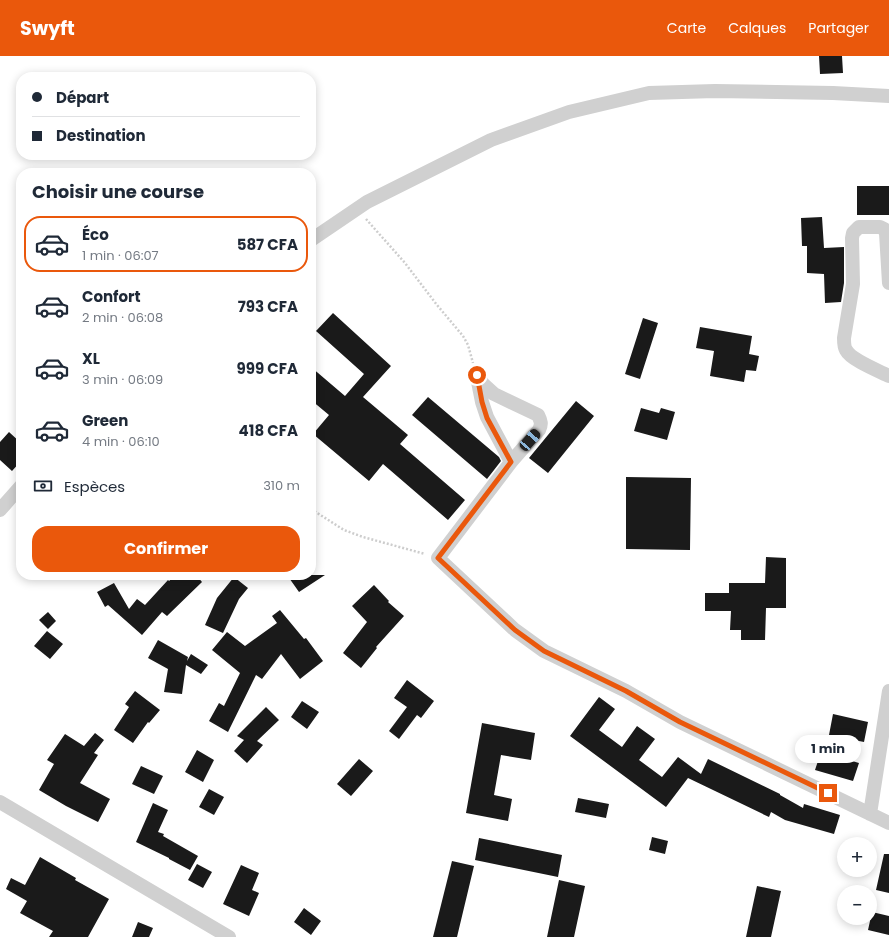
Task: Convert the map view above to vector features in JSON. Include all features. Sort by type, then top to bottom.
[{"type":"street","points":[[316,237],[357,208],[492,140],[569,112],[649,93],[715,91],[833,93],[889,96]]},
{"type":"street","points":[[889,283],[886,233],[880,227],[859,227],[855,229],[852,238],[853,284],[844,346],[846,351],[852,356],[889,376]]},
{"type":"street","points":[[477,375],[482,402],[487,418],[511,462]]},
{"type":"street","points":[[477,375],[483,384],[494,394],[538,415],[541,425],[539,430],[511,462],[438,558],[515,630],[544,651],[626,691],[686,724],[889,823]]},
{"type":"street","points":[[0,510],[16,492]]},
{"type":"street","points":[[870,814],[884,732],[889,691]]},
{"type":"street","points":[[0,802],[229,937]]},
{"type":"path","points":[[357,208],[405,263],[463,336],[468,345],[477,375]]},
{"type":"path","points":[[316,512],[344,530],[363,537],[438,558]]},
{"type":"building","points":[[819,56],[842,56],[843,73],[820,74]]},
{"type":"building","points":[[857,186],[889,186],[889,215],[857,215]]},
{"type":"building","points":[[822,217],[824,248],[844,247],[844,283],[841,302],[825,303],[824,274],[807,273],[807,246],[802,246],[801,218]]},
{"type":"building","points":[[333,313],[391,366],[363,397],[408,435],[400,444],[465,500],[448,520],[383,464],[369,481],[316,437],[316,430],[329,415],[316,404],[316,371],[345,396],[364,374],[316,331]]},
{"type":"building","points":[[643,318],[658,323],[640,379],[625,374]]},
{"type":"building","points":[[700,327],[752,336],[749,354],[759,356],[756,371],[746,370],[744,382],[710,376],[714,351],[696,348]]},
{"type":"building","points":[[428,397],[499,457],[501,461],[487,479],[412,415]]},
{"type":"building","points":[[576,401],[594,416],[548,473],[529,458]]},
{"type":"building","points":[[641,408],[659,413],[661,408],[675,412],[667,440],[634,431]]},
{"type":"building","points":[[9,432],[16,438],[16,467],[12,471],[0,460],[0,442]]},
{"type":"building","points":[[626,477],[691,478],[690,550],[626,549]]},
{"type":"building","points":[[766,557],[786,558],[786,608],[766,608],[765,640],[741,640],[741,630],[730,630],[731,611],[705,611],[705,593],[729,593],[729,583],[765,583]]},
{"type":"building","points":[[316,575],[325,575],[299,592],[291,580],[316,580]]},
{"type":"building","points":[[168,580],[200,580],[202,582],[167,616],[162,612],[142,635],[108,605],[105,607],[97,592],[114,583],[129,609],[137,599],[145,605]]},
{"type":"building","points":[[232,580],[238,580],[248,588],[239,599],[223,633],[205,625],[217,598]]},
{"type":"building","points":[[374,585],[389,601],[388,602],[404,616],[376,647],[377,648],[361,668],[343,653],[367,622],[352,606]]},
{"type":"building","points":[[280,610],[304,639],[306,638],[323,661],[300,679],[281,654],[262,679],[256,675],[228,732],[209,721],[219,703],[224,706],[240,673],[212,650],[227,632],[245,646],[277,623],[272,616]]},
{"type":"building","points":[[48,612],[56,621],[48,629],[39,620]]},
{"type":"building","points":[[47,631],[63,644],[50,659],[34,646]]},
{"type":"building","points":[[158,640],[188,657],[187,661],[191,654],[208,665],[201,674],[186,665],[182,694],[164,692],[168,669],[148,658]]},
{"type":"building","points":[[407,680],[434,701],[421,718],[417,715],[399,739],[389,731],[407,707],[394,698]]},
{"type":"building","points":[[135,691],[160,710],[149,723],[148,722],[133,743],[114,730],[129,707],[125,704]]},
{"type":"building","points":[[599,697],[615,709],[599,730],[622,747],[637,726],[655,739],[639,760],[662,777],[678,757],[701,774],[708,759],[780,794],[803,808],[804,804],[840,815],[834,834],[785,820],[771,812],[769,817],[688,778],[666,807],[570,736]]},
{"type":"building","points":[[302,701],[319,712],[307,729],[291,717]]},
{"type":"building","points":[[266,707],[279,720],[257,741],[263,745],[247,763],[234,751],[244,740],[237,736]]},
{"type":"building","points":[[833,714],[868,722],[864,742],[829,735]]},
{"type":"building","points":[[482,723],[535,733],[531,760],[501,755],[494,795],[512,799],[508,821],[466,813]]},
{"type":"building","points":[[95,733],[104,740],[94,753],[98,755],[80,783],[110,799],[98,822],[39,790],[54,764],[47,760],[65,734],[84,746]]},
{"type":"building","points":[[197,750],[214,760],[203,782],[185,772]]},
{"type":"building","points":[[821,752],[859,763],[853,781],[815,770]]},
{"type":"building","points":[[359,759],[373,771],[351,796],[337,784]]},
{"type":"building","points":[[141,766],[163,776],[154,794],[132,784]]},
{"type":"building","points":[[209,789],[224,797],[214,815],[199,807]]},
{"type":"building","points":[[578,798],[609,804],[606,818],[575,812]]},
{"type":"building","points":[[153,803],[168,810],[158,832],[164,834],[163,836],[198,856],[190,870],[136,842]]},
{"type":"building","points":[[652,837],[668,841],[665,854],[649,850]]},
{"type":"building","points":[[479,838],[562,855],[558,877],[475,860]]},
{"type":"building","points":[[884,854],[889,854],[889,893],[877,890]]},
{"type":"building","points":[[40,857],[76,878],[75,880],[109,899],[88,937],[49,937],[53,931],[20,913],[27,901],[6,889],[11,878],[25,885]]},
{"type":"building","points":[[452,861],[474,866],[457,937],[433,937]]},
{"type":"building","points":[[197,864],[212,872],[203,888],[188,880]]},
{"type":"building","points":[[241,865],[259,873],[252,890],[259,893],[249,916],[223,904]]},
{"type":"building","points":[[559,880],[585,886],[574,937],[547,937]]},
{"type":"building","points":[[757,886],[781,891],[771,937],[746,937]]},
{"type":"building","points":[[304,908],[321,921],[311,935],[294,922]]},
{"type":"building","points":[[877,913],[889,916],[889,935],[868,930],[869,925],[877,925]]},
{"type":"building","points":[[138,922],[153,928],[149,937],[132,937]]},
{"type":"route","points":[[477,375],[482,402],[487,418],[511,462],[438,558],[529,642],[544,651],[626,691],[680,722],[828,793]]}]
